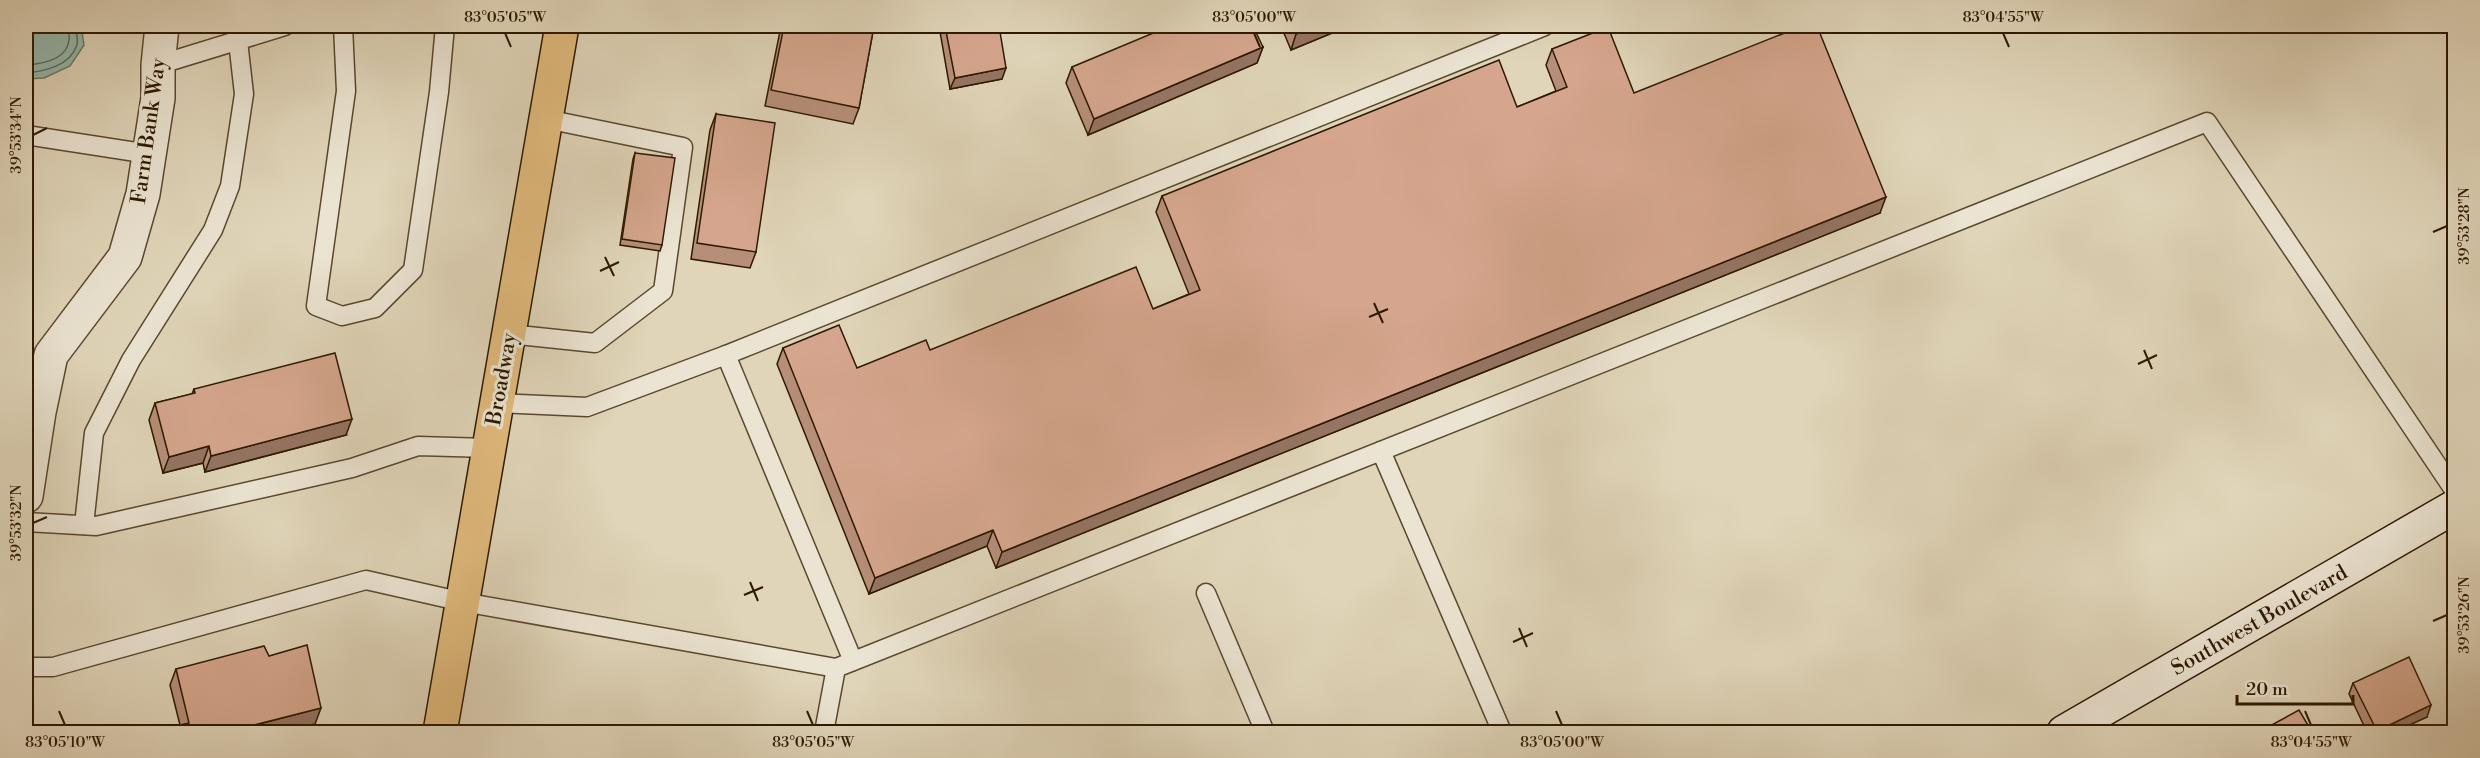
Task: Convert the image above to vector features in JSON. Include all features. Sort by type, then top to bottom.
[{"type":"main road","name":"Broadway","points":[[440,732],[562,26]]},
{"type":"street","name":"Farm Bank Way","points":[[26,496],[39,412],[51,355],[124,257],[143,194],[158,98],[158,65],[162,26]]},
{"type":"street","name":"Southwest Boulevard","points":[[2064,732],[2454,507]]},
{"type":"lane","points":[[158,65],[285,26]]},
{"type":"lane","points":[[343,26],[346,91],[316,306],[342,316],[375,308],[413,270],[439,92],[445,26]]},
{"type":"lane","points":[[497,403],[587,407],[726,355],[1545,26]]},
{"type":"lane","points":[[84,525],[94,433],[131,360],[213,231],[230,186],[244,94],[238,40]]},
{"type":"lane","points":[[508,334],[595,343],[663,291],[683,147],[546,119]]},
{"type":"lane","points":[[26,667],[53,667],[366,580],[463,602],[836,668],[2207,122],[2454,490]]},
{"type":"lane","points":[[26,135],[149,154]]},
{"type":"lane","points":[[726,355],[853,661]]},
{"type":"lane","points":[[26,522],[96,526],[352,468],[418,446],[489,448]]},
{"type":"lane","points":[[1381,451],[1502,732]]},
{"type":"lane","points":[[1206,593],[1265,732]]},
{"type":"lane","points":[[824,732],[836,668]]},
{"type":"water","points":[[26,26],[81,26],[84,45],[70,66],[44,78],[26,79]]},
{"type":"building","points":[[784,26],[874,26],[859,108],[771,90]]},
{"type":"building","points":[[945,26],[999,26],[1006,68],[955,78]]},
{"type":"building","points":[[1170,26],[1253,26],[1263,47],[1094,119],[1072,67]]},
{"type":"building","points":[[1293,26],[1316,26],[1296,34]]},
{"type":"building","points":[[1802,26],[1817,26],[1886,197],[1002,552],[993,530],[875,578],[783,348],[839,325],[857,368],[926,340],[930,350],[1136,267],[1153,309],[1200,290],[1162,196],[1499,60],[1517,107],[1567,87],[1552,49],[1608,27],[1634,93]]},
{"type":"building","points":[[716,114],[775,123],[756,252],[697,243]]},
{"type":"building","points":[[635,153],[675,158],[662,245],[622,239]]},
{"type":"building","points":[[335,353],[352,419],[211,456],[209,446],[169,457],[155,403],[195,393],[194,389]]},
{"type":"building","points":[[307,645],[321,708],[227,732],[178,732],[176,726],[189,723],[176,669],[264,646],[269,656]]},
{"type":"building","points":[[2409,657],[2431,705],[2377,731],[2353,683]]},
{"type":"building","points":[[2299,710],[2312,732],[2259,732]]},
{"type":"building","points":[[1483,726],[1486,732],[1467,732]]}]
